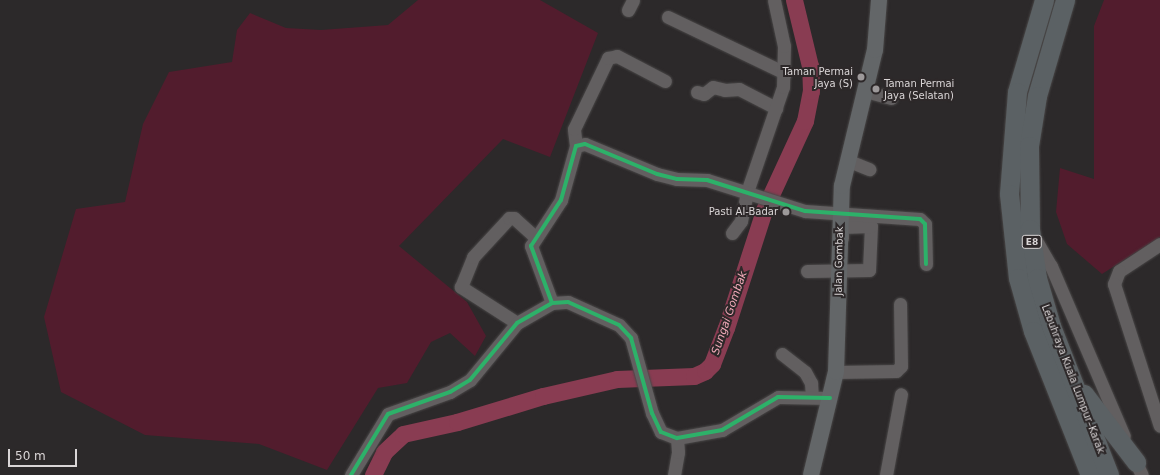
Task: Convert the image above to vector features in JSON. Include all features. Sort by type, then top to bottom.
[{"type":"highway","name":"Lebuhraya Kuala Lumpur–Karak","points":[[1044,0],[1017,92],[1009,194],[1018,278],[1033,332],[1090,475]]},
{"type":"highway","name":"Lebuhraya Kuala Lumpur–Karak","points":[[1065,0],[1037,96],[1029,146],[1030,229],[1037,278],[1051,326],[1109,475]]},
{"type":"highway","points":[[1070,375],[1139,468]]},
{"type":"main road","name":"Jalan Gombak","points":[[811,475],[836,372],[842,186],[875,50],[879,0]]},
{"type":"street","points":[[732,233],[742,221],[747,192],[776,108],[785,73],[784,46],[774,0]]},
{"type":"street","points":[[668,17],[785,73]]},
{"type":"street","points":[[552,303],[532,253],[531,246],[535,237],[561,200],[576,146],[574,129],[608,58],[617,56],[665,81]]},
{"type":"street","points":[[697,92],[704,94],[713,87],[732,91],[740,89],[776,108]]},
{"type":"street","points":[[865,91],[891,98]]},
{"type":"street","points":[[576,146],[585,144],[657,174],[677,179],[707,180],[805,211],[840,215],[920,219],[925,224],[926,264]]},
{"type":"street","points":[[849,161],[869,169]]},
{"type":"street","points":[[517,323],[461,286],[473,257],[509,218],[514,218],[535,237]]},
{"type":"street","points":[[1030,229],[1051,266],[1139,468]]},
{"type":"street","points":[[1160,244],[1119,271],[1114,284],[1160,426]]},
{"type":"street","points":[[807,271],[840,270]]},
{"type":"street","points":[[351,475],[388,414],[450,392],[470,380],[517,323],[552,303],[568,302],[619,325],[631,338],[652,413],[661,432],[677,438],[722,430],[778,397],[812,396],[830,398]]},
{"type":"street","points":[[836,372],[896,371],[901,366],[900,304]]},
{"type":"street","points":[[782,354],[805,372],[811,382],[812,396]]},
{"type":"street","points":[[886,475],[900,394]]},
{"type":"street","points":[[674,475],[678,452],[677,438]]},
{"type":"shaded area","points":[[418,0],[540,0],[598,33],[550,157],[503,139],[399,246],[467,302],[486,336],[475,356],[450,333],[431,342],[407,383],[378,388],[327,470],[259,444],[145,435],[61,392],[44,317],[76,209],[125,202],[143,124],[169,72],[232,62],[237,30],[250,13],[286,28],[321,30],[388,25]]},
{"type":"shaded area","points":[[1104,0],[1160,0],[1160,237],[1102,274],[1067,244],[1056,212],[1060,168],[1094,179],[1094,26]]},
{"type":"waterway","name":"Sungai Gombak","points":[[373,475],[384,452],[403,434],[457,422],[543,396],[617,379],[694,376],[705,371],[712,364],[726,328],[764,210],[805,121],[811,91],[810,66],[794,0]]},
{"type":"cycle path","points":[[552,303],[531,246],[561,200],[576,146],[585,144],[657,174],[677,179],[707,180],[805,211],[920,219],[925,224],[926,264]]},
{"type":"cycle path","points":[[351,475],[388,414],[450,392],[470,380],[517,323],[552,303],[568,302],[619,325],[631,338],[652,413],[661,432],[677,438],[722,430],[778,397],[830,398]]},
{"type":"place","name":"Taman Permai Jaya (S)","points":[[861,77]]},
{"type":"place","name":"Taman Permai Jaya (Selatan)","points":[[876,89]]},
{"type":"place","name":"Pasti Al-Badar","points":[[786,212]]}]
